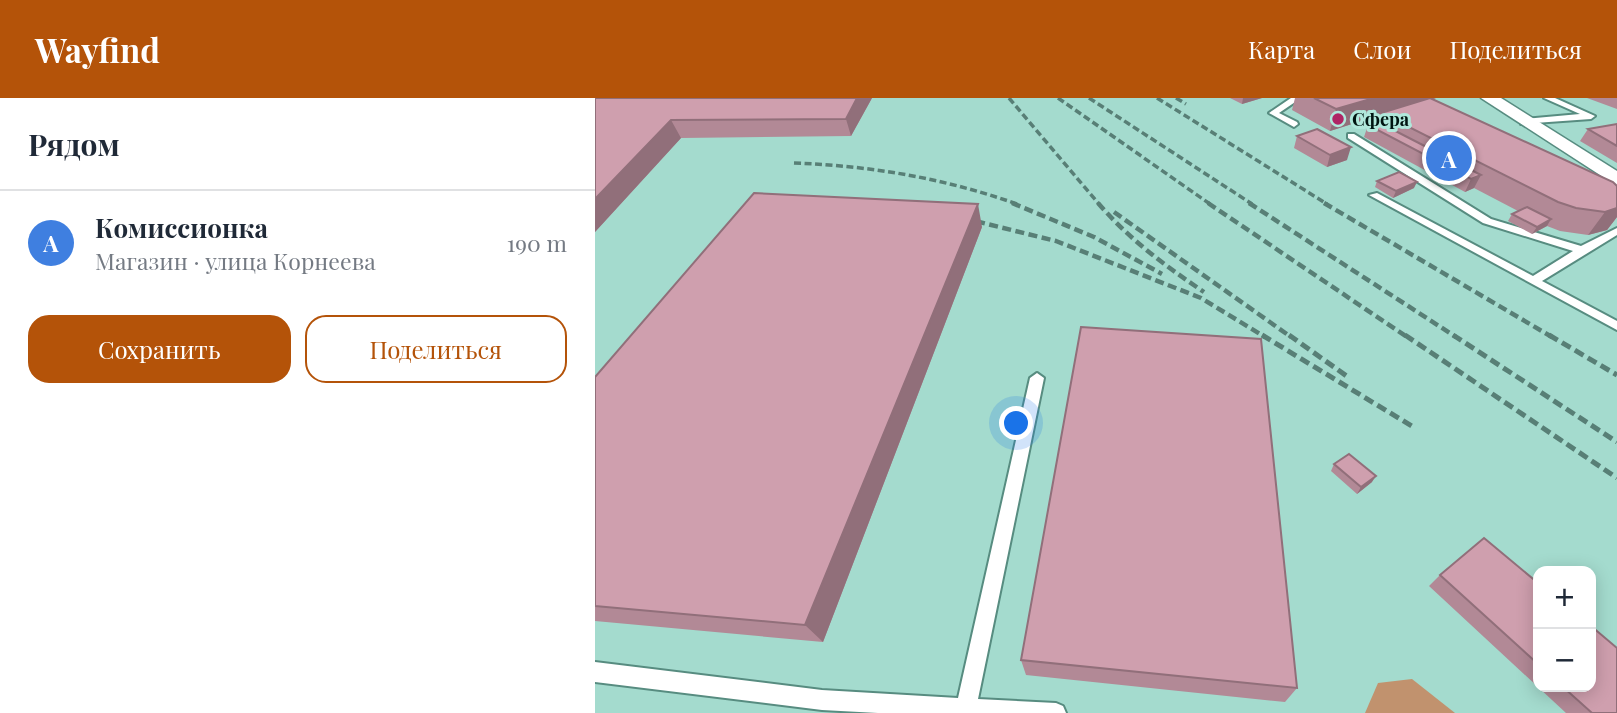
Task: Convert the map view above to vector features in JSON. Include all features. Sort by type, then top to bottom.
[{"type":"street","points":[[1489,98],[1617,180]]},
{"type":"lane","points":[[1294,124],[1273,113],[1297,98]]},
{"type":"lane","points":[[1524,122],[1591,117],[1548,98]]},
{"type":"lane","points":[[1351,136],[1487,221],[1581,250]]},
{"type":"lane","points":[[1374,195],[1617,326]]},
{"type":"lane","points":[[1533,281],[1617,231]]},
{"type":"lane","points":[[967,708],[1037,378]]},
{"type":"lane","points":[[595,672],[822,700],[1056,713]]},
{"type":"shaded area","points":[[1412,679],[1455,713],[1365,713],[1378,683]]},
{"type":"building","points":[[595,98],[857,98],[846,119],[671,120],[595,199]]},
{"type":"building","points":[[1314,98],[1374,98],[1336,109]]},
{"type":"building","points":[[1430,98],[1613,182],[1617,186],[1617,208],[1605,212],[1576,208],[1558,202],[1381,113]]},
{"type":"building","points":[[1378,122],[1481,175],[1471,179],[1368,125]]},
{"type":"building","points":[[1617,124],[1617,146],[1588,129]]},
{"type":"building","points":[[1317,129],[1351,147],[1330,155],[1297,136]]},
{"type":"building","points":[[1399,172],[1417,182],[1396,191],[1377,181]]},
{"type":"building","points":[[754,193],[978,204],[805,625],[595,606],[595,377]]},
{"type":"building","points":[[1527,207],[1551,219],[1537,227],[1512,214]]},
{"type":"building","points":[[1081,327],[1261,339],[1297,688],[1021,660]]},
{"type":"building","points":[[1349,454],[1376,476],[1361,487],[1334,464]]},
{"type":"building","points":[[1484,538],[1533,579],[1533,659],[1440,575]]},
{"type":"building","points":[[1596,630],[1617,648],[1617,713],[1592,713],[1569,692],[1596,692]]},
{"type":"railway","points":[[1009,98],[1099,204]]},
{"type":"railway","points":[[1058,98],[1210,204]]},
{"type":"railway","points":[[1089,98],[1252,204]]},
{"type":"railway","points":[[1157,98],[1327,204]]},
{"type":"railway","points":[[1176,98],[1186,104]]},
{"type":"railway","points":[[794,163],[907,175],[962,187],[1017,204]]},
{"type":"railway","points":[[1012,203],[1094,237],[1162,274]]},
{"type":"railway","points":[[1098,203],[1148,251],[1204,292]]},
{"type":"railway","points":[[1208,203],[1407,337]]},
{"type":"railway","points":[[1249,203],[1456,337]]},
{"type":"railway","points":[[1324,203],[1552,337]]},
{"type":"railway","points":[[1114,212],[1291,337]]},
{"type":"railway","points":[[963,218],[1056,241],[1201,298],[1265,337]]},
{"type":"railway","points":[[1262,335],[1415,428]]},
{"type":"railway","points":[[1289,335],[1348,377]]},
{"type":"railway","points":[[1405,335],[1617,478]]},
{"type":"railway","points":[[1453,335],[1617,442]]},
{"type":"railway","points":[[1549,335],[1617,375]]},
{"type":"place","name":"Сфера","points":[[1338,119]]},
{"type":"place","name":"Комиссионка","points":[[1449,158]]}]
